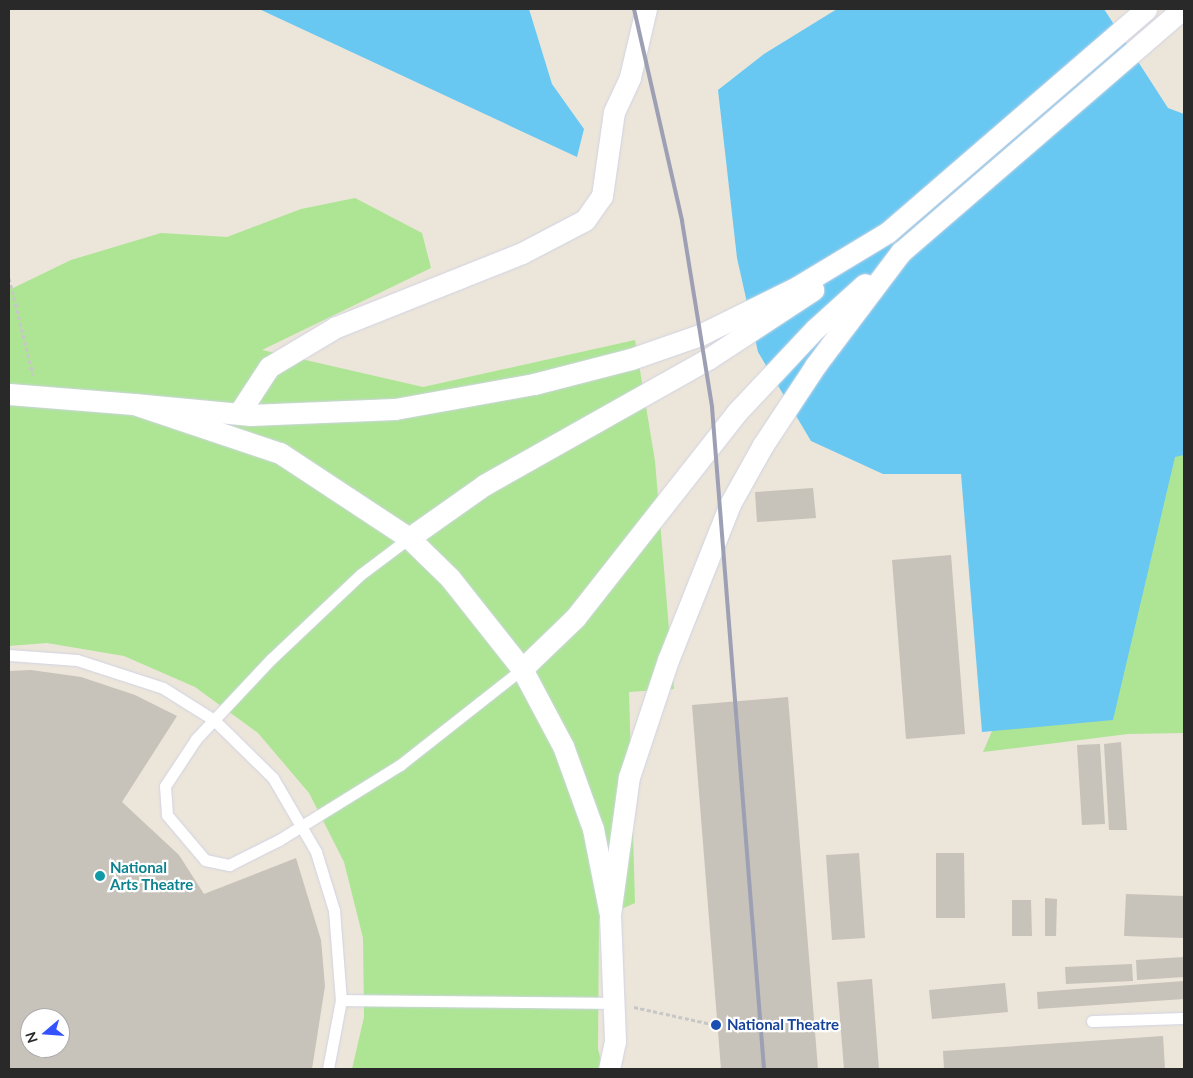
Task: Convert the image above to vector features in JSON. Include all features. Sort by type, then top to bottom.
[{"type":"street","points":[[239,413],[270,367],[336,327],[522,254],[585,220],[602,196],[614,112],[638,51],[646,9]]},
{"type":"street","points":[[409,538],[508,470],[708,360],[831,278],[888,232],[1146,9]]},
{"type":"street","points":[[522,669],[575,618],[737,412],[815,329],[901,252],[1183,9]]},
{"type":"street","points":[[9,394],[38,394],[239,413],[395,409],[534,384],[631,359],[700,335],[797,287],[888,232]]},
{"type":"street","points":[[610,915],[629,777],[668,660],[730,504],[763,445],[815,366],[901,252]]},
{"type":"street","points":[[134,404],[280,453],[409,538],[476,607],[522,669],[563,746],[589,820],[610,915],[615,1041],[609,1069]]},
{"type":"street","points":[[615,1041],[624,1069]]},
{"type":"lane","points":[[409,538],[347,587],[214,720],[165,786],[167,815],[205,860],[229,865],[303,824],[400,765],[522,669]]},
{"type":"lane","points":[[9,655],[47,656],[106,666],[163,688],[214,720],[255,757],[303,824],[334,910],[341,1000],[328,1069]]},
{"type":"lane","points":[[341,1000],[614,1003]]},
{"type":"lane","points":[[1092,1021],[1184,1018]]},
{"type":"path","points":[[9,278],[38,394]]},
{"type":"path","points":[[614,1003],[716,1025]]},
{"type":"green space","points":[[355,198],[422,233],[431,268],[262,350],[423,387],[635,340],[655,461],[674,689],[629,692],[635,903],[599,919],[598,1049],[603,1069],[352,1069],[364,1017],[363,938],[344,862],[309,793],[258,733],[195,687],[124,656],[47,643],[9,646],[9,290],[71,260],[161,233],[227,237],[301,209]]},
{"type":"green space","points":[[1184,284],[1184,733],[1128,734],[983,752]]},
{"type":"water","points":[[259,9],[529,9],[552,84],[584,129],[577,157]]},
{"type":"water","points":[[837,9],[1104,9],[1168,108],[1184,114],[1184,455],[1175,457],[1113,720],[982,732],[961,474],[883,474],[811,441],[758,352],[737,258],[718,90],[764,54]]},
{"type":"building","points":[[813,488],[816,518],[757,522],[755,492]]},
{"type":"building","points":[[951,555],[965,734],[906,739],[892,560]]},
{"type":"building","name":"National Arts Theatre","points":[[31,670],[81,677],[135,695],[177,716],[122,802],[179,855],[204,894],[296,858],[321,940],[325,986],[312,1069],[9,1069],[9,671]]},
{"type":"building","points":[[788,697],[818,1069],[721,1069],[692,705]]},
{"type":"building","points":[[1121,742],[1127,830],[1109,830],[1104,744]]},
{"type":"building","points":[[1100,744],[1105,824],[1082,825],[1077,745]]},
{"type":"building","points":[[859,853],[865,938],[832,940],[826,855]]},
{"type":"building","points":[[936,853],[964,853],[965,918],[936,918]]},
{"type":"building","points":[[1126,894],[1184,896],[1184,938],[1124,936]]},
{"type":"building","points":[[1045,898],[1057,899],[1056,936],[1045,936]]},
{"type":"building","points":[[1012,900],[1031,900],[1032,936],[1012,936]]},
{"type":"building","points":[[1184,957],[1184,977],[1137,980],[1136,960]]},
{"type":"building","points":[[1132,964],[1133,981],[1066,984],[1065,967]]},
{"type":"building","points":[[872,979],[879,1069],[844,1069],[837,982]]},
{"type":"building","points":[[1184,981],[1184,999],[1038,1009],[1037,992]]},
{"type":"building","points":[[1005,983],[1008,1012],[932,1019],[929,990]]},
{"type":"building","points":[[1163,1036],[1165,1069],[944,1069],[943,1051]]},
{"type":"railway","points":[[634,9],[682,221],[712,407],[764,1069]]},
{"type":"place","name":"National Arts Theatre","points":[[100,876]]},
{"type":"place","name":"National Theatre","points":[[716,1025]]}]
